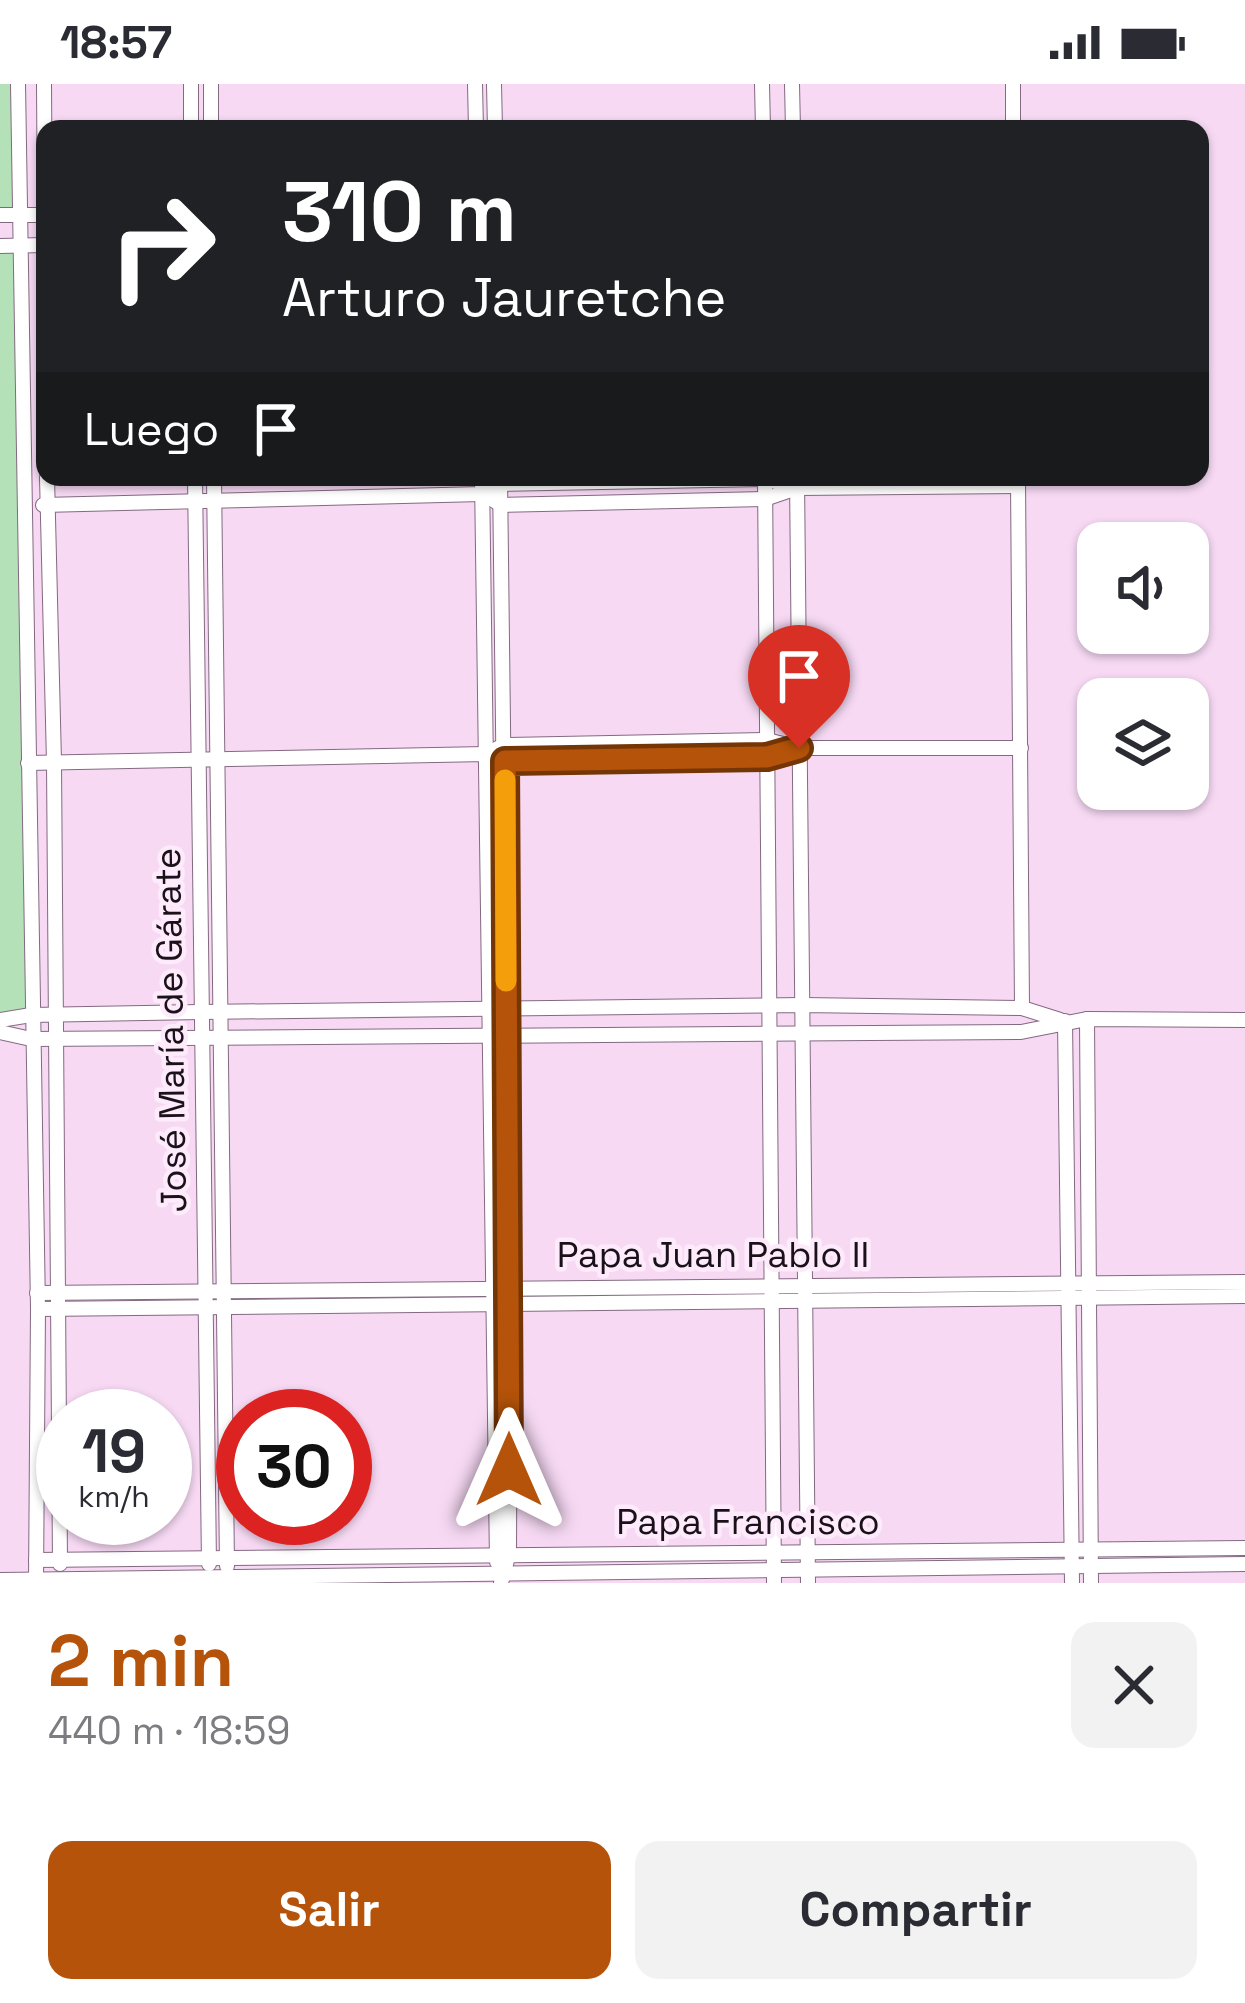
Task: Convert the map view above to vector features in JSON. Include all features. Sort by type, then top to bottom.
[{"type":"street","points":[[18,84],[37,1301],[36,1580]]},
{"type":"street","points":[[44,84],[44,120]]},
{"type":"street","points":[[190,84],[191,120]]},
{"type":"street","points":[[212,84],[212,120]]},
{"type":"street","points":[[475,84],[476,120]]},
{"type":"street","points":[[494,84],[495,120]]},
{"type":"street","points":[[762,84],[763,120]]},
{"type":"street","points":[[793,84],[793,120]]},
{"type":"street","points":[[1013,84],[1013,120]]},
{"type":"street","points":[[0,215],[36,215]]},
{"type":"street","points":[[0,246],[36,245]]},
{"type":"street","points":[[47,486],[54,762],[60,1580]]},
{"type":"street","name":"José María de Gárate","points":[[195,486],[209,1579]]},
{"type":"street","name":"José María de Gárate","points":[[214,486],[227,1579]]},
{"type":"street","points":[[482,486],[490,1036],[502,1295]]},
{"type":"street","points":[[482,494],[493,486]]},
{"type":"street","points":[[500,486],[507,1036],[501,1577]]},
{"type":"street","points":[[765,486],[774,1568]]},
{"type":"street","points":[[25,507],[482,494],[501,505],[765,499],[789,486]]},
{"type":"street","points":[[797,486],[808,1568]]},
{"type":"street","points":[[1018,486],[1022,1008]]},
{"type":"street","points":[[28,763],[486,754],[767,740],[799,748],[1021,748]]},
{"type":"street","points":[[504,753],[767,757],[799,748]]},
{"type":"street","points":[[0,1020],[31,1015],[802,1005],[1022,1008],[1065,1022]]},
{"type":"street","points":[[1087,1019],[1091,1583]]},
{"type":"street","points":[[0,1032],[32,1039],[802,1035],[1021,1032],[1087,1019],[1245,1020]]},
{"type":"street","points":[[1065,1022],[1072,1583]]},
{"type":"street","name":"Papa Juan Pablo II","points":[[1087,1290],[1245,1282]]},
{"type":"street","name":"Papa Juan Pablo II","points":[[37,1301],[1069,1290],[1245,1296]]},
{"type":"street","name":"Papa Francisco","points":[[1090,1558],[1245,1548]]},
{"type":"street","name":"Papa Francisco","points":[[36,1560],[501,1554],[774,1568]]},
{"type":"street","name":"Papa Francisco","points":[[0,1580],[501,1577],[1072,1558],[1245,1564]]},
{"type":"green space","points":[[0,84],[14,84],[15,211],[0,211]]},
{"type":"green space","points":[[0,250],[15,250],[26,1011],[0,1012]]},
{"type":"slow traffic","points":[[505,780],[506,981]]},
{"type":"route","points":[[509,1470],[505,761],[767,757],[799,748]]}]
